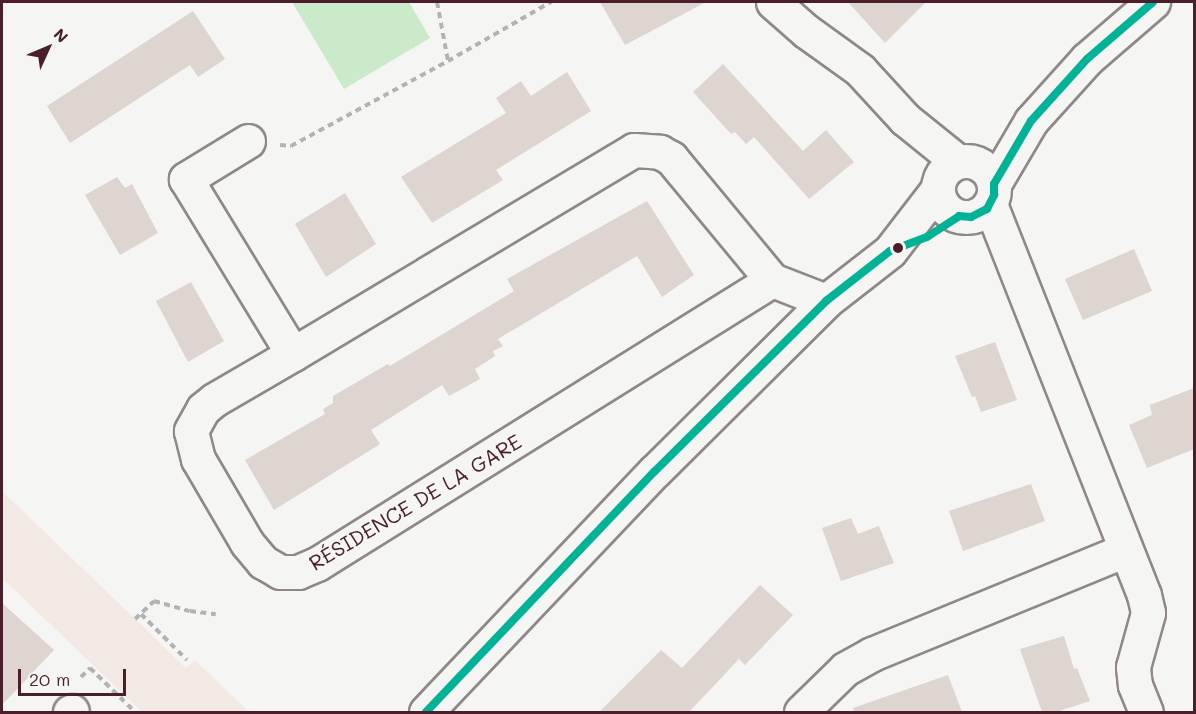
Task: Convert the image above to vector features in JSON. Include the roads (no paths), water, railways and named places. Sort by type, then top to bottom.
[{"type":"street","points":[[773,2],[806,31],[860,70],[951,174]]},
{"type":"street","points":[[890,251],[927,237],[979,205],[1031,122],[1087,59],[1153,2]]},
{"type":"street","points":[[426,712],[655,471],[826,301],[890,251],[951,174],[996,140],[1031,122]]},
{"type":"street","points":[[248,141],[186,179],[293,354]]},
{"type":"street","name":"RÉSIDENCE DE LA GARE","points":[[772,280],[317,564],[298,572],[280,572],[263,562],[247,543],[198,459],[191,431],[203,409],[634,150],[660,152],[671,158],[772,280],[826,301]]},
{"type":"street","points":[[951,174],[986,168],[979,205],[1012,261],[1144,595],[1148,613],[1133,668],[1135,685],[1146,712]]},
{"type":"street","points":[[951,174],[944,207],[979,205]]},
{"type":"street","points":[[801,712],[845,669],[872,654],[1125,550]]}]
